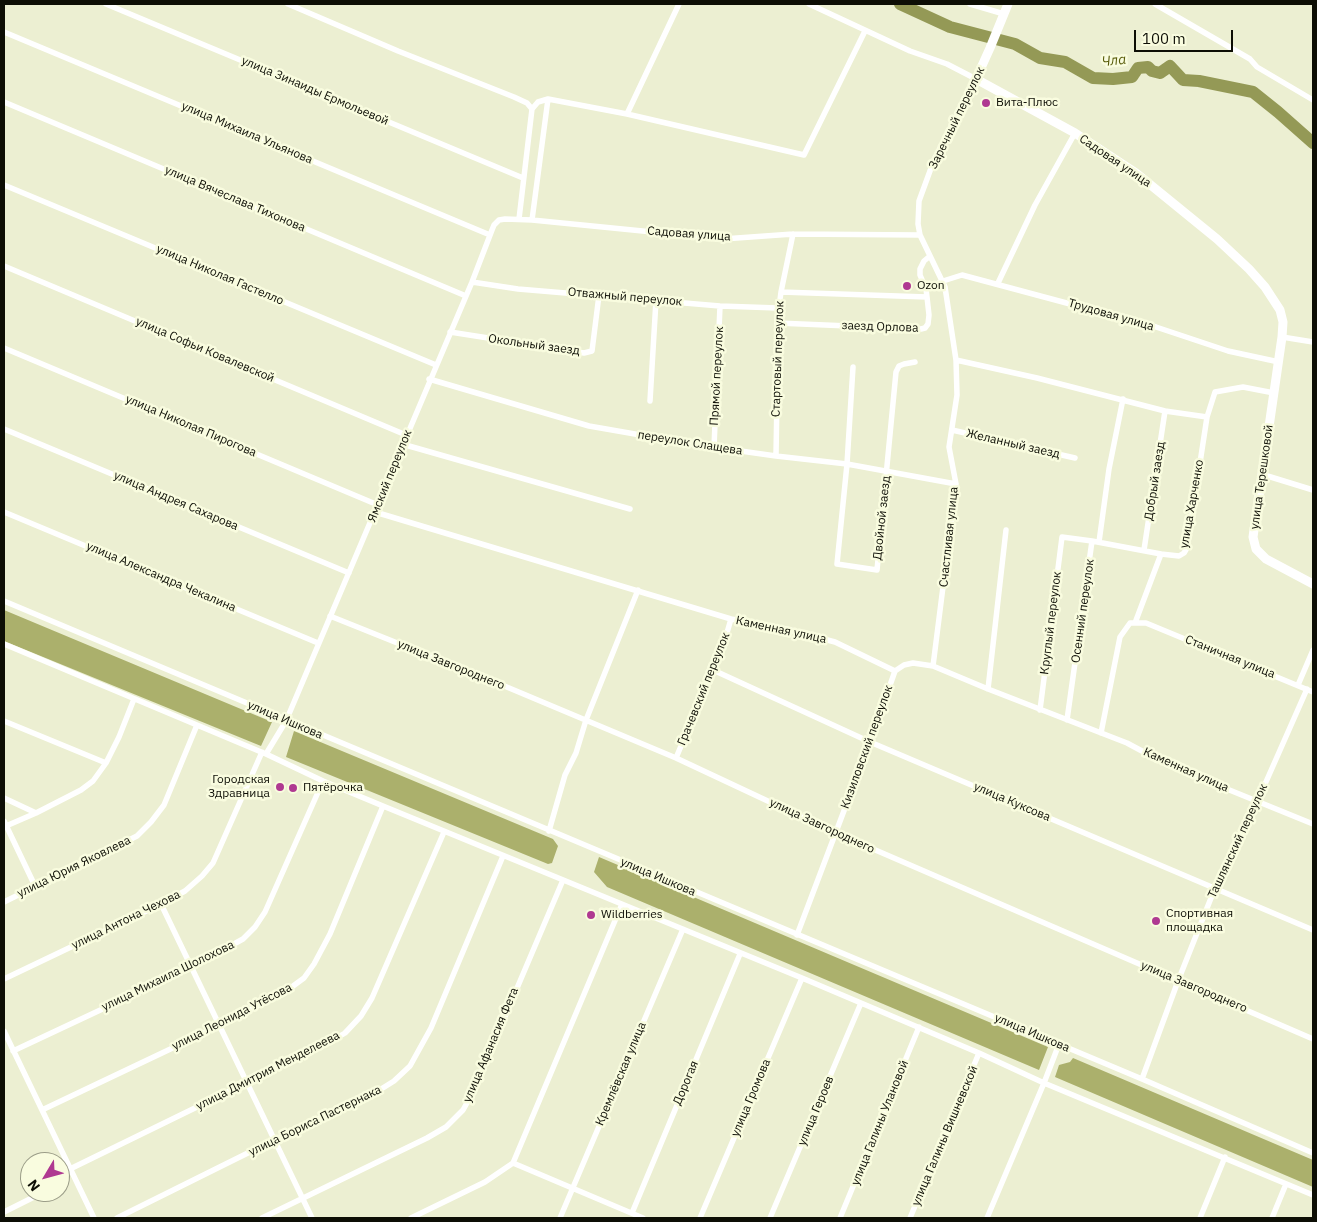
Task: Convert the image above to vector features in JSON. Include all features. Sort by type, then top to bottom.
[{"type":"street","name":"улица Зинаиды Ермольевой","points":[[106,4],[523,178]]},
{"type":"street","points":[[288,4],[398,51],[514,97],[527,103],[532,109]]},
{"type":"street","points":[[627,114],[680,4]]},
{"type":"street","name":"Садовая улица","points":[[809,4],[910,51],[947,64],[1075,133],[1136,173],[1217,239],[1249,269],[1265,287],[1280,310],[1284,322],[1282,337]]},
{"type":"street","points":[[970,4],[1004,14]]},
{"type":"street","name":"Заречный переулок","points":[[920,235],[918,224],[919,201],[934,160],[976,79],[1008,4]]},
{"type":"street","points":[[1155,4],[1250,59],[1257,67],[1313,100]]},
{"type":"street","points":[[518,219],[532,109],[538,102],[548,99],[627,114],[804,155],[865,31]]},
{"type":"street","name":"улица Михаила Ульянова","points":[[4,32],[491,232]]},
{"type":"street","points":[[532,220],[548,99]]},
{"type":"street","name":"улица Вячеслава Тихонова","points":[[4,102],[466,296]]},
{"type":"street","points":[[998,283],[1035,205],[1075,133]]},
{"type":"street","name":"улица Николая Гастелло","points":[[4,186],[436,365]]},
{"type":"street","name":"Садовая улица","points":[[491,232],[499,220],[518,219],[723,239],[793,234],[920,235]]},
{"type":"street","name":"Ямский переулок","points":[[286,720],[472,282],[491,232]]},
{"type":"street","name":"Стартовый переулок","points":[[776,456],[778,308],[793,234]]},
{"type":"street","name":"Счастливая улица","points":[[920,235],[943,281],[956,360],[957,394],[949,447],[956,484],[933,666]]},
{"type":"street","points":[[781,292],[927,297],[920,269],[924,261],[930,256]]},
{"type":"street","name":"улица Софьи Ковалевской","points":[[4,266],[406,435]]},
{"type":"street","name":"Трудовая улица","points":[[926,289],[962,275],[998,283],[1156,327],[1228,351],[1279,362]]},
{"type":"street","name":"Отважный переулок","points":[[472,282],[518,289],[720,306],[778,308]]},
{"type":"street","name":"Окольный заезд","points":[[450,332],[584,353],[592,351],[599,295]]},
{"type":"street","name":"заезд Орлова","points":[[777,323],[921,329],[925,328],[928,324],[927,297]]},
{"type":"street","points":[[650,401],[656,300]]},
{"type":"street","name":"Прямой переулок","points":[[714,447],[720,306]]},
{"type":"street","points":[[1282,337],[1313,342]]},
{"type":"street","name":"улица Терешковой","points":[[1282,337],[1253,537],[1256,549],[1266,559],[1313,584]]},
{"type":"street","name":"улица Николая Пирогова","points":[[4,348],[378,504]]},
{"type":"street","points":[[956,360],[1037,378],[1165,411],[1207,417]]},
{"type":"street","name":"Двойной заезд","points":[[853,366],[848,464],[837,564],[877,570],[896,372],[899,366],[908,362],[915,362]]},
{"type":"street","name":"переулок Слащева","points":[[430,380],[589,426],[714,447],[848,464],[956,484]]},
{"type":"street","name":"улица Харченко","points":[[1135,623],[1161,554],[1179,556],[1187,548],[1207,417],[1215,392],[1243,388],[1274,393]]},
{"type":"street","points":[[1096,541],[1123,399]]},
{"type":"street","name":"Добрый заезд","points":[[1144,550],[1165,411]]},
{"type":"street","name":"улица Андрея Сахарова","points":[[4,429],[349,573]]},
{"type":"street","name":"Желанный заезд","points":[[952,430],[1075,458]]},
{"type":"street","points":[[402,444],[630,509]]},
{"type":"street","points":[[1261,474],[1313,490]]},
{"type":"street","name":"улица Александра Чекалина","points":[[4,512],[318,643]]},
{"type":"street","name":"Каменная улица","points":[[375,512],[731,619],[786,628],[835,642],[895,671],[904,665],[913,663],[933,666],[988,690],[1126,743],[1168,765],[1258,800],[1313,824]]},
{"type":"street","points":[[988,690],[1006,530]]},
{"type":"street","name":"Круглый переулок","points":[[1040,710],[1062,537],[1096,541]]},
{"type":"street","name":"Осенний переулок","points":[[1068,720],[1096,541],[1161,554]]},
{"type":"street","points":[[549,831],[562,784],[576,753],[586,720],[638,590]]},
{"type":"street","name":"улица Ишкова","points":[[4,601],[1142,1079],[1313,1153]]},
{"type":"street","name":"улица Завгороднего","points":[[330,616],[676,758],[836,833],[1313,1039]]},
{"type":"street","name":"Грачевский переулок","points":[[676,758],[724,643],[731,619]]},
{"type":"street","points":[[1101,733],[1120,636],[1130,623],[1135,623]]},
{"type":"street","name":"Станичная улица","points":[[1135,623],[1146,623],[1313,692]]},
{"type":"street","points":[[4,644],[264,753],[444,832],[802,978],[979,1053],[1044,1083],[1313,1195]]},
{"type":"street","points":[[1298,685],[1313,650]]},
{"type":"street","name":"улица Куксова","points":[[713,670],[870,742],[1313,930]]},
{"type":"street","name":"Кизиловский переулок","points":[[797,935],[895,671]]},
{"type":"street","name":"Ташлянский переулок","points":[[1142,1079],[1215,888],[1258,800],[1307,689]]},
{"type":"street","points":[[35,886],[5,824],[36,813],[81,790],[93,781],[106,763],[119,738],[134,698]]},
{"type":"street","name":"улица Антона Чехова","points":[[4,979],[161,904],[185,890],[202,876],[213,863],[264,753],[286,720]]},
{"type":"street","points":[[4,721],[106,763]]},
{"type":"street","name":"улица Юрия Яковлева","points":[[4,902],[137,836],[164,805],[197,725]]},
{"type":"street","name":"улица Михаила Шолохова","points":[[14,1051],[192,967],[243,938],[255,927],[265,912],[323,780]]},
{"type":"street","points":[[4,798],[36,813]]},
{"type":"street","name":"улица Леонида Утёсова","points":[[42,1110],[220,1025],[289,989],[304,978],[330,934],[383,806]]},
{"type":"street","name":"улица Дмитрия Менделеева","points":[[70,1169],[328,1043],[345,1032],[361,1016],[381,978],[444,832]]},
{"type":"street","name":"улица Бориса Пастернака","points":[[117,1218],[378,1091],[394,1081],[410,1066],[431,1028],[503,856]]},
{"type":"street","name":"улица Афанасия Фета","points":[[262,1218],[427,1138],[446,1127],[463,1110],[472,1094],[562,880]]},
{"type":"street","points":[[161,904],[312,1218]]},
{"type":"street","points":[[411,1218],[485,1182],[513,1163],[622,904]]},
{"type":"street","name":"Кремлёвская улица","points":[[560,1218],[683,930]]},
{"type":"street","name":"Дорогая","points":[[632,1213],[740,954]]},
{"type":"street","name":"улица Громова","points":[[700,1218],[802,978]]},
{"type":"street","name":"улица Героев","points":[[770,1218],[861,1003]]},
{"type":"street","name":"улица Галины Улановой","points":[[840,1218],[919,1027]]},
{"type":"street","points":[[4,1031],[62,1152]]},
{"type":"street","points":[[987,1218],[1059,1044]]},
{"type":"street","name":"улица Галины Вишневской","points":[[910,1218],[979,1053]]},
{"type":"street","points":[[1200,1218],[1225,1157]]},
{"type":"street","points":[[513,1163],[643,1218]]},
{"type":"street","points":[[70,1169],[94,1218]]},
{"type":"street","points":[[1272,1218],[1286,1184]]},
{"type":"street","points":[[4,1212],[24,1202]]},
{"type":"green space","points":[[4,610],[272,722],[261,746],[4,641]]},
{"type":"green space","points":[[294,731],[553,839],[558,846],[552,863],[548,864],[286,757]]},
{"type":"green space","points":[[599,857],[1048,1047],[1039,1070],[607,887],[594,872]]},
{"type":"green space","points":[[1073,1058],[1313,1160],[1313,1187],[1055,1077],[1059,1065],[1070,1062]]},
{"type":"waterway","name":"Чла","points":[[900,4],[950,27],[1015,44],[1040,58],[1065,62],[1093,78],[1113,79],[1132,77],[1138,68],[1148,67],[1152,71],[1160,73],[1170,66],[1183,80],[1199,81],[1253,92],[1313,143]]},
{"type":"place","name":"Вита-Плюс","points":[[986,103]]},
{"type":"place","name":"Ozon","points":[[907,286]]},
{"type":"place","name":"Городская Здравница","points":[[280,787]]},
{"type":"place","name":"Пятёрочка","points":[[293,788]]},
{"type":"place","name":"Wildberries","points":[[591,915]]},
{"type":"place","name":"Спортивная площадка","points":[[1156,921]]}]
